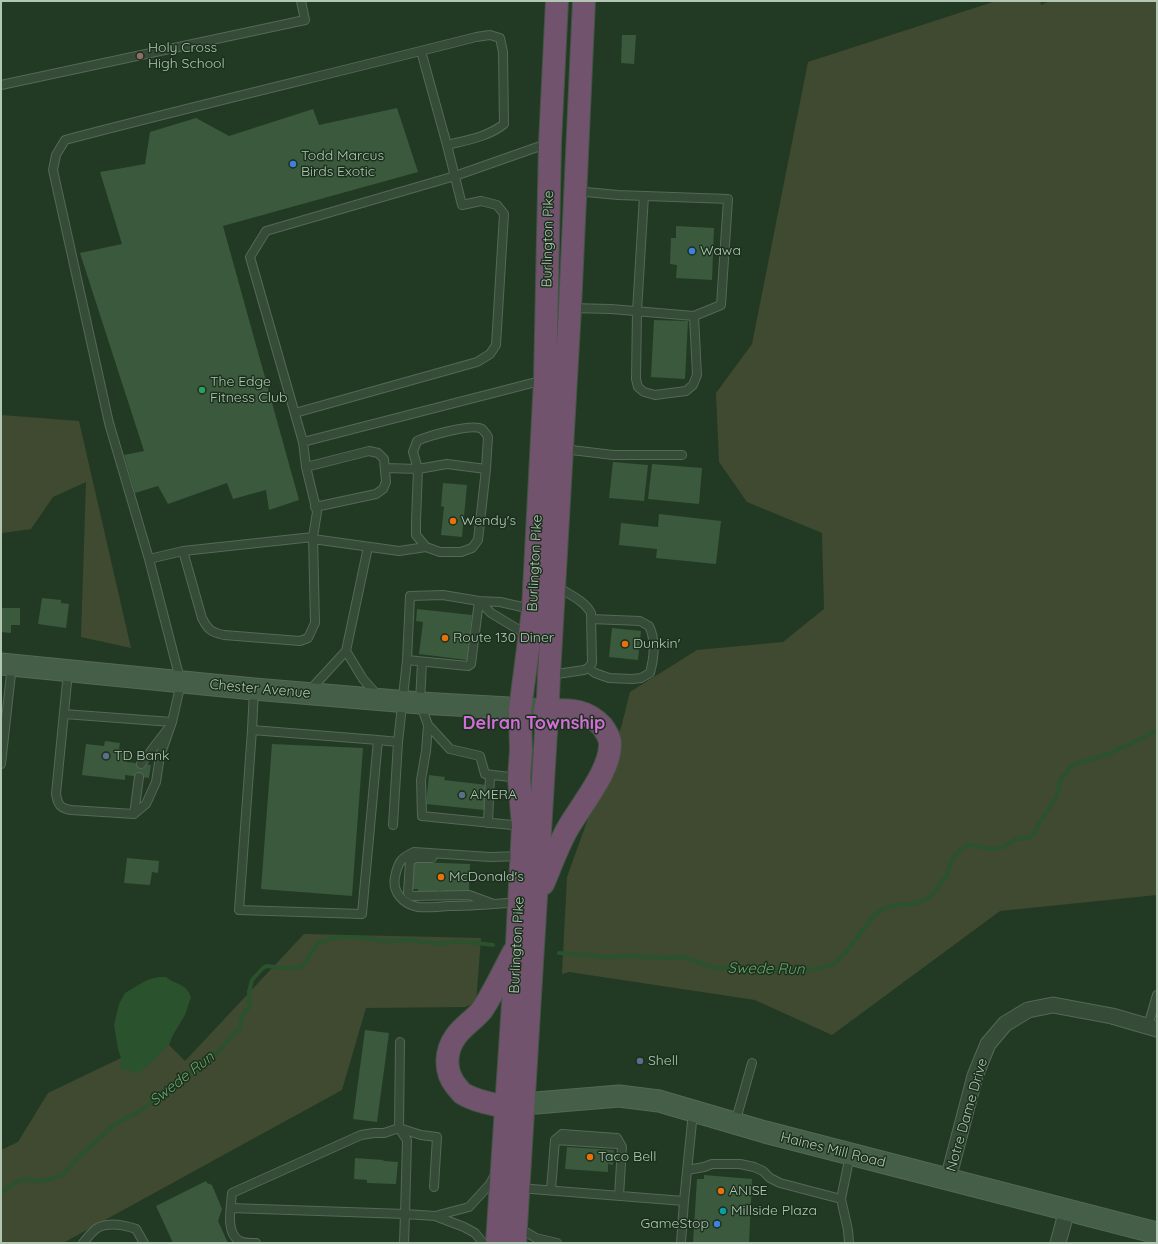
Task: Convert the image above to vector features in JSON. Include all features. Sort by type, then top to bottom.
[{"type":"highway","name":"Burlington Pike","points":[[516,1234],[518,1188],[515,1106],[517,944],[528,901],[522,856],[523,826],[519,778],[521,751],[520,710],[533,610],[545,380],[550,143],[557,1]]},
{"type":"highway","name":"Burlington Pike","points":[[497,1243],[503,1157],[515,1106],[528,901],[546,739],[545,710],[548,698],[570,308],[584,1]]},
{"type":"highway","points":[[528,901],[567,829],[598,781],[605,766],[610,741],[605,729],[599,722],[584,713],[567,710],[545,710]]},
{"type":"highway","points":[[515,1106],[486,1103],[462,1093],[453,1083],[448,1071],[447,1060],[451,1044],[456,1035],[481,1011],[491,996],[517,944]]},
{"type":"street","name":"Chester Avenue","points":[[6,665],[181,683],[520,710],[545,710]]},
{"type":"street","name":"Notre Dame Drive","points":[[948,1180],[976,1076],[988,1044],[1005,1024],[1028,1010],[1053,1006],[1112,1016],[1153,1028]]},
{"type":"street","name":"Haines Mill Road","points":[[515,1106],[619,1096],[659,1101],[948,1180],[1157,1233]]},
{"type":"street","points":[[1058,1243],[1067,1210]]},
{"type":"lane","points":[[1,86],[305,20],[301,1]]},
{"type":"lane","points":[[69,671],[56,794],[58,804],[71,810],[134,814],[146,804],[156,782],[160,756],[172,722],[181,683],[149,559],[109,423],[53,170],[56,155],[65,140],[421,51],[490,35],[500,38],[503,52],[504,124],[484,136],[447,145]]},
{"type":"lane","points":[[294,413],[478,362],[490,354],[496,345],[504,214],[497,205],[481,201],[462,205],[421,51]]},
{"type":"lane","points":[[183,551],[202,618],[206,627],[213,633],[300,641],[308,638],[315,623],[313,538],[317,512],[306,467],[302,442],[250,257],[266,231],[455,176],[550,143]]},
{"type":"lane","points":[[570,308],[611,309],[694,316],[721,305],[728,199],[618,195],[575,191]]},
{"type":"lane","points":[[644,196],[636,311],[636,379],[638,387],[644,392],[655,395],[686,391],[693,385],[697,375],[694,316]]},
{"type":"lane","points":[[302,442],[545,380]]},
{"type":"lane","points":[[149,559],[183,551],[313,538],[399,551],[426,547],[440,552],[461,552],[472,548],[478,540],[486,469],[488,437],[482,429],[472,426],[426,436],[417,440],[413,452],[418,469],[416,534],[426,547]]},
{"type":"lane","points":[[562,449],[613,455],[682,456]]},
{"type":"lane","points":[[306,467],[369,452],[378,453],[384,459],[386,482],[383,489],[376,494],[315,507]]},
{"type":"lane","points":[[385,468],[418,469],[447,464],[486,469]]},
{"type":"lane","points":[[307,693],[346,652],[368,547]]},
{"type":"lane","points":[[549,675],[584,670],[592,663],[591,616],[588,607],[554,585]]},
{"type":"lane","points":[[393,825],[401,701],[407,660],[410,596],[443,595],[479,601],[500,602],[533,610]]},
{"type":"lane","points":[[479,601],[491,613],[530,636]]},
{"type":"lane","points":[[407,660],[468,666],[471,664],[479,601]]},
{"type":"lane","points":[[588,668],[595,673],[609,678],[632,679],[641,678],[650,673],[654,661],[653,634],[649,626],[640,621],[591,616]]},
{"type":"lane","points":[[346,652],[363,679],[401,701],[450,749],[480,756],[485,774],[519,778]]},
{"type":"lane","points":[[401,701],[422,662]]},
{"type":"lane","points":[[1,764],[6,665]]},
{"type":"lane","points":[[254,689],[239,910],[362,914],[378,740]]},
{"type":"lane","points":[[64,714],[172,722]]},
{"type":"lane","points":[[141,764],[172,722]]},
{"type":"lane","points":[[428,726],[426,751],[421,780],[422,816],[523,826]]},
{"type":"lane","points":[[252,730],[398,742]]},
{"type":"lane","points":[[488,823],[490,775]]},
{"type":"lane","points":[[134,814],[140,777]]},
{"type":"lane","points":[[522,856],[490,857],[414,852],[405,856],[398,865],[394,881],[397,893],[402,900],[418,907],[528,901]]},
{"type":"lane","points":[[476,856],[466,859],[416,858],[410,861],[408,893],[412,896],[469,895],[494,904]]},
{"type":"lane","points":[[1153,1028],[1157,995]]},
{"type":"lane","points":[[400,1042],[400,1128],[407,1140],[404,1243]]},
{"type":"lane","points":[[735,1123],[752,1063]]},
{"type":"lane","points":[[681,1243],[693,1111]]},
{"type":"lane","points":[[256,1243],[241,1242],[233,1236],[230,1227],[232,1193],[361,1135],[384,1133],[400,1128],[437,1137],[434,1188]]},
{"type":"lane","points":[[551,1190],[555,1140],[562,1134],[617,1138],[622,1147],[619,1196]]},
{"type":"lane","points":[[849,1243],[848,1230],[841,1199],[850,1154]]},
{"type":"lane","points":[[435,1216],[469,1206],[490,1184],[503,1157]]},
{"type":"lane","points":[[687,1170],[712,1164],[740,1164],[754,1167],[763,1171],[770,1178],[780,1183],[841,1199]]},
{"type":"lane","points":[[518,1188],[684,1201]]},
{"type":"lane","points":[[231,1208],[435,1216],[464,1227],[475,1233],[483,1243]]},
{"type":"lane","points":[[82,1243],[98,1228],[114,1224],[136,1229],[144,1243]]},
{"type":"lane","points":[[516,1234],[557,1243]]},
{"type":"shaded area","points":[[996,1],[1040,1],[1041,5],[1050,1],[1157,1],[1157,895],[1000,911],[832,1035],[755,1000],[569,972],[562,974],[567,877],[622,724],[630,692],[697,650],[783,642],[824,609],[822,533],[747,502],[719,462],[716,393],[752,344],[808,62]]},
{"type":"shaded area","points":[[1,415],[79,421],[131,648],[81,637],[86,482],[53,497],[31,529],[2,533],[1,536]]},
{"type":"shaded area","points":[[304,934],[481,938],[476,1003],[465,1007],[366,1008],[342,1090],[63,1243],[1,1243],[1,1150],[18,1142],[48,1093],[121,1058],[119,1004],[189,992],[169,1045],[185,1061]]},
{"type":"shaded area","points":[[158,977],[166,977],[183,986],[189,992],[191,997],[185,1015],[169,1044],[145,1068],[137,1074],[129,1070],[120,1069],[121,1058],[114,1025],[119,1004],[125,993],[147,980]]},
{"type":"building","points":[[622,35],[636,35],[634,64],[621,63]]},
{"type":"building","points":[[397,108],[418,172],[223,226],[299,500],[269,510],[266,490],[233,499],[227,483],[168,504],[158,486],[135,493],[124,455],[144,451],[80,253],[122,244],[100,172],[145,164],[150,132],[196,118],[229,136],[313,109],[319,125]]},
{"type":"building","name":"Wawa","points":[[676,226],[714,228],[712,280],[676,278],[677,265],[670,264],[671,238],[676,238]]},
{"type":"building","points":[[654,320],[688,321],[685,379],[651,377]]},
{"type":"building","points":[[613,462],[648,465],[644,501],[609,498]]},
{"type":"building","points":[[652,464],[702,468],[699,504],[648,499]]},
{"type":"building","name":"Wendy's","points":[[443,483],[467,485],[462,537],[441,535],[444,507],[441,506]]},
{"type":"building","points":[[659,514],[721,521],[716,564],[656,558],[657,549],[619,545],[621,523],[658,527]]},
{"type":"building","points":[[42,598],[61,600],[61,603],[69,604],[66,628],[38,624]]},
{"type":"building","points":[[1,608],[20,608],[20,625],[11,625],[11,633],[1,632]]},
{"type":"building","name":"Route 130 Diner","points":[[417,609],[472,615],[467,660],[419,654],[423,622],[416,621]]},
{"type":"building","name":"Dunkin'","points":[[612,628],[641,631],[638,660],[609,657]]},
{"type":"building","name":"TD Bank","points":[[105,741],[120,743],[119,749],[128,750],[127,762],[151,765],[149,778],[125,775],[125,780],[82,775],[86,744],[104,746]]},
{"type":"building","points":[[272,744],[363,748],[352,896],[261,889]]},
{"type":"building","points":[[429,775],[445,777],[444,780],[487,785],[484,810],[426,804]]},
{"type":"building","points":[[127,858],[159,861],[158,873],[152,872],[150,885],[124,883]]},
{"type":"building","name":"McDonald's","points":[[413,862],[470,864],[469,891],[450,891],[450,894],[443,894],[443,891],[438,890],[438,894],[418,893],[418,889],[412,889]]},
{"type":"building","points":[[365,1030],[389,1033],[377,1122],[353,1119]]},
{"type":"building","name":"Taco Bell","points":[[567,1147],[614,1150],[613,1165],[608,1164],[608,1172],[565,1169]]},
{"type":"building","points":[[355,1158],[398,1162],[396,1184],[367,1183],[367,1180],[354,1179]]},
{"type":"building","name":"Millside Plaza","points":[[704,1175],[752,1179],[749,1243],[693,1243],[697,1179],[704,1179]]},
{"type":"building","points":[[206,1181],[212,1185],[222,1209],[218,1221],[228,1243],[173,1243],[156,1206]]},
{"type":"waterway","name":"Swede Run","points":[[559,953],[608,957],[683,957],[715,968],[744,968],[780,972],[805,971],[833,965],[846,952],[872,918],[880,911],[897,905],[913,904],[926,900],[932,895],[947,875],[952,860],[964,847],[976,845],[988,849],[1001,848],[1016,839],[1029,838],[1034,834],[1055,799],[1059,790],[1059,783],[1073,765],[1108,754],[1157,731]]},
{"type":"waterway","name":"Swede Run","points":[[1,1193],[15,1183],[24,1179],[34,1181],[48,1180],[64,1174],[79,1156],[115,1124],[143,1109],[172,1085],[210,1059],[240,1027],[242,1016],[250,1006],[249,992],[252,980],[266,966],[285,968],[302,967],[318,943],[337,937],[356,937],[383,941],[410,940],[440,944],[459,941],[493,945]]},
{"type":"place","name":"Holy Cross High School","points":[[140,56]]},
{"type":"place","name":"Todd Marcus Birds Exotic","points":[[293,164]]},
{"type":"place","name":"Wawa","points":[[692,251]]},
{"type":"place","name":"The Edge Fitness Club","points":[[202,390]]},
{"type":"place","name":"Wendy's","points":[[453,521]]},
{"type":"place","name":"Route 130 Diner","points":[[445,638]]},
{"type":"place","name":"Dunkin'","points":[[625,644]]},
{"type":"place","name":"TD Bank","points":[[106,756]]},
{"type":"place","name":"AMERA","points":[[462,795]]},
{"type":"place","name":"McDonald's","points":[[441,877]]},
{"type":"place","name":"Shell","points":[[640,1061]]},
{"type":"place","name":"Taco Bell","points":[[590,1157]]},
{"type":"place","name":"ANISE","points":[[721,1191]]},
{"type":"place","name":"Millside Plaza","points":[[723,1211]]},
{"type":"place","name":"GameStop","points":[[717,1224]]},
{"type":"district","name":"Delran Township","points":[[534,724]]}]
